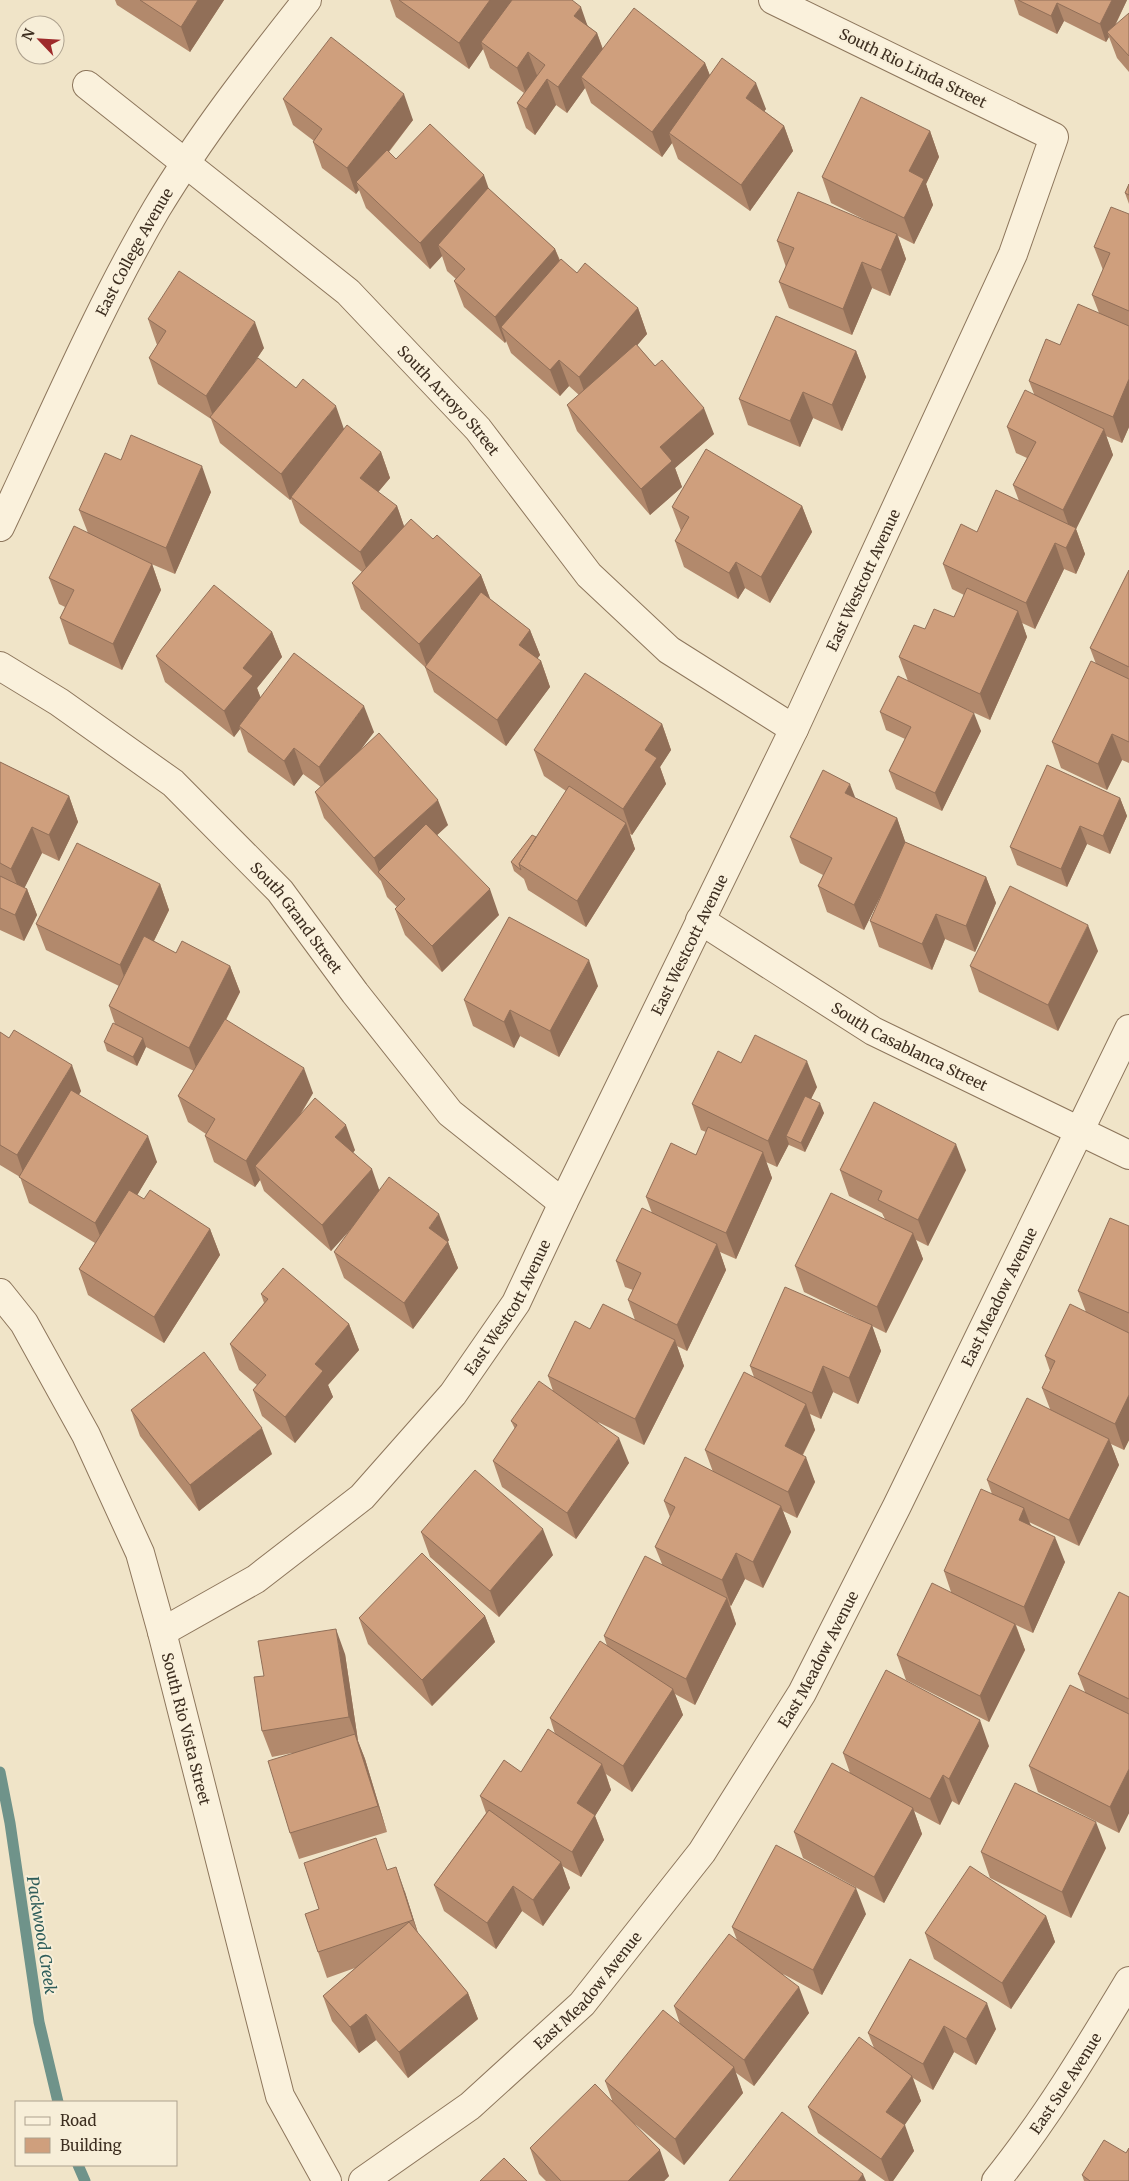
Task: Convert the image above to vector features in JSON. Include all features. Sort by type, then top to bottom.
[{"type":"street","name":"East College Avenue","points":[[0,527],[111,292],[156,210],[186,163],[246,78],[307,0]]},
{"type":"street","name":"South Rio Linda Street","points":[[773,0],[1054,137]]},
{"type":"street","name":"South Arroyo Street","points":[[86,85],[348,292],[478,429],[589,575],[669,650],[794,729]]},
{"type":"street","name":"East Westcott Avenue","points":[[162,1632],[256,1579],[362,1497],[453,1394],[516,1303],[794,729],[1013,254],[1054,137]]},
{"type":"street","name":"South Grand Street","points":[[0,666],[60,702],[173,783],[280,891],[355,993],[450,1113],[563,1203]]},
{"type":"street","name":"South Casablanca Street","points":[[700,920],[873,1031],[1129,1155]]},
{"type":"street","name":"East Meadow Avenue","points":[[363,2181],[470,2106],[582,2004],[702,1852],[802,1693],[897,1506],[1129,1029]]},
{"type":"street","name":"South Rio Vista Street","points":[[0,1292],[24,1323],[86,1435],[140,1552],[280,2096],[327,2181]]},
{"type":"street","name":"East Sue Avenue","points":[[996,2181],[1016,2156],[1089,2046],[1129,1981]]},
{"type":"building","points":[[140,0],[198,0],[181,27]]},
{"type":"building","points":[[399,0],[490,0],[459,43]]},
{"type":"building","points":[[512,0],[572,0],[581,7],[574,16],[597,33],[558,87],[547,79],[526,109],[517,103],[545,65],[528,52],[517,68],[481,42]]},
{"type":"building","points":[[1018,0],[1112,0],[1100,24],[1057,3],[1051,16]]},
{"type":"building","points":[[634,8],[705,63],[652,132],[581,77]]},
{"type":"building","points":[[1129,13],[1129,56],[1107,32]]},
{"type":"building","points":[[331,37],[404,94],[347,168],[313,142],[322,129],[283,99]]},
{"type":"building","points":[[722,58],[756,83],[746,98],[784,126],[741,185],[669,133]]},
{"type":"building","points":[[861,97],[930,131],[909,171],[924,179],[904,218],[822,177]]},
{"type":"building","points":[[430,124],[484,175],[420,243],[356,182],[387,150],[396,159]]},
{"type":"building","points":[[1129,184],[1129,195],[1125,193]]},
{"type":"building","points":[[488,188],[555,249],[495,317],[454,281],[465,269],[438,245]]},
{"type":"building","points":[[798,192],[897,234],[881,270],[862,262],[843,309],[779,282],[794,248],[777,241]]},
{"type":"building","points":[[1111,207],[1129,214],[1129,311],[1092,295],[1110,253],[1094,247]]},
{"type":"building","points":[[561,259],[577,273],[585,263],[638,308],[579,377],[559,360],[550,370],[501,327]]},
{"type":"building","points":[[179,271],[255,322],[206,396],[149,358],[166,331],[148,319]]},
{"type":"building","points":[[1078,304],[1129,326],[1129,379],[1113,417],[1029,381],[1046,339],[1060,345]]},
{"type":"building","points":[[776,316],[856,351],[832,405],[803,392],[790,421],[739,399]]},
{"type":"building","points":[[636,344],[655,366],[662,360],[704,408],[660,447],[672,461],[641,489],[567,405]]},
{"type":"building","points":[[258,358],[296,388],[303,379],[336,406],[281,474],[210,417]]},
{"type":"building","points":[[1025,390],[1104,429],[1063,510],[1013,485],[1036,442],[1007,427]]},
{"type":"building","points":[[347,425],[381,452],[360,478],[397,506],[360,552],[291,497]]},
{"type":"building","points":[[131,435],[202,466],[166,548],[79,510],[105,453],[121,460]]},
{"type":"building","points":[[706,449],[802,506],[761,577],[736,562],[729,573],[675,541],[689,517],[672,507]]},
{"type":"building","points":[[996,490],[1076,528],[1066,548],[1055,543],[1026,603],[943,564],[961,524],[977,532]]},
{"type":"building","points":[[411,519],[433,539],[437,535],[481,575],[419,644],[352,583]]},
{"type":"building","points":[[74,526],[152,564],[113,644],[60,618],[74,590],[49,578]]},
{"type":"building","points":[[1129,570],[1129,667],[1090,648]]},
{"type":"building","points":[[214,585],[272,632],[243,668],[253,676],[224,711],[156,656]]},
{"type":"building","points":[[967,588],[1018,611],[980,694],[899,657],[914,625],[925,629],[934,609],[954,617]]},
{"type":"building","points":[[481,592],[530,630],[519,645],[541,661],[497,720],[425,667]]},
{"type":"building","points":[[294,653],[364,706],[319,767],[294,748],[284,761],[239,726]]},
{"type":"building","points":[[1091,661],[1129,679],[1129,742],[1112,734],[1098,764],[1052,742]]},
{"type":"building","points":[[585,673],[662,724],[645,750],[657,758],[623,809],[534,750]]},
{"type":"building","points":[[898,676],[974,713],[935,793],[889,771],[911,727],[880,712]]},
{"type":"building","points":[[379,733],[438,800],[374,858],[315,792]]},
{"type":"building","points":[[0,762],[69,796],[49,835],[32,827],[11,869],[0,863]]},
{"type":"building","points":[[1047,765],[1120,798],[1103,836],[1080,826],[1061,869],[1010,847]]},
{"type":"building","points":[[823,770],[850,784],[845,793],[897,818],[854,905],[818,886],[832,858],[790,837]]},
{"type":"building","points":[[569,786],[626,823],[577,901],[519,864]]},
{"type":"building","points":[[426,824],[490,889],[432,946],[395,909],[405,899],[378,872]]},
{"type":"building","points":[[532,835],[536,837],[519,864],[521,870],[511,862]]},
{"type":"building","points":[[905,842],[986,877],[966,926],[936,914],[922,944],[870,921]]},
{"type":"building","points":[[77,843],[160,884],[120,965],[36,924]]},
{"type":"building","points":[[0,876],[27,889],[15,915],[0,908]]},
{"type":"building","points":[[1010,886],[1088,925],[1048,1005],[970,966]]},
{"type":"building","points":[[509,917],[589,960],[550,1031],[510,1010],[504,1022],[464,1000]]},
{"type":"building","points":[[144,936],[176,953],[182,941],[230,966],[189,1048],[109,1006]]},
{"type":"building","points":[[225,1019],[304,1068],[246,1161],[205,1136],[215,1119],[178,1096]]},
{"type":"building","points":[[113,1023],[143,1038],[133,1057],[104,1042]]},
{"type":"building","points":[[14,1030],[72,1065],[17,1155],[0,1145],[0,1032],[9,1038]]},
{"type":"building","points":[[755,1035],[807,1061],[768,1141],[692,1104],[718,1051],[741,1063]]},
{"type":"building","points":[[71,1090],[148,1136],[95,1223],[19,1177]]},
{"type":"building","points":[[805,1096],[820,1103],[801,1143],[786,1136]]},
{"type":"building","points":[[315,1098],[346,1125],[335,1137],[372,1169],[322,1225],[255,1166]]},
{"type":"building","points":[[874,1102],[956,1144],[918,1220],[878,1200],[882,1191],[840,1170]]},
{"type":"building","points":[[708,1127],[763,1152],[726,1233],[646,1197],[671,1143],[696,1155]]},
{"type":"building","points":[[389,1177],[439,1214],[429,1228],[448,1242],[404,1303],[334,1252]]},
{"type":"building","points":[[129,1190],[144,1199],[150,1190],[210,1229],[154,1317],[79,1269]]},
{"type":"building","points":[[831,1193],[913,1233],[877,1307],[795,1266]]},
{"type":"building","points":[[642,1208],[717,1244],[677,1325],[628,1300],[641,1273],[616,1261]]},
{"type":"building","points":[[1110,1218],[1129,1226],[1129,1313],[1078,1291]]},
{"type":"building","points":[[283,1268],[349,1324],[315,1364],[323,1371],[285,1417],[253,1390],[266,1375],[230,1344],[268,1299],[261,1294]]},
{"type":"building","points":[[785,1287],[872,1325],[849,1378],[823,1366],[812,1393],[750,1366]]},
{"type":"building","points":[[603,1304],[675,1340],[635,1419],[548,1376],[575,1321],[590,1329]]},
{"type":"building","points":[[1070,1304],[1129,1333],[1129,1395],[1115,1424],[1042,1388],[1055,1361],[1045,1356]]},
{"type":"building","points":[[204,1352],[262,1428],[190,1485],[131,1410]]},
{"type":"building","points":[[744,1372],[806,1404],[785,1446],[806,1457],[788,1492],[705,1450]]},
{"type":"building","points":[[539,1381],[619,1438],[567,1513],[493,1461],[517,1425],[511,1421]]},
{"type":"building","points":[[1027,1398],[1109,1439],[1069,1520],[987,1480]]},
{"type":"building","points":[[685,1457],[781,1506],[753,1562],[736,1553],[722,1580],[655,1547],[675,1507],[664,1501]]},
{"type":"building","points":[[475,1470],[543,1529],[490,1591],[421,1532]]},
{"type":"building","points":[[981,1489],[1024,1508],[1019,1520],[1055,1537],[1024,1607],[944,1571]]},
{"type":"building","points":[[422,1553],[485,1616],[422,1680],[359,1618]]},
{"type":"building","points":[[645,1556],[727,1598],[686,1679],[604,1636]]},
{"type":"building","points":[[932,1583],[1015,1624],[980,1696],[897,1655]]},
{"type":"building","points":[[1119,1592],[1129,1597],[1129,1699],[1078,1674]]},
{"type":"building","points":[[336,1629],[349,1717],[262,1731],[254,1677],[264,1676],[258,1641]]},
{"type":"building","points":[[600,1641],[673,1689],[623,1766],[550,1718]]},
{"type":"building","points":[[886,1670],[980,1720],[949,1779],[943,1775],[930,1799],[843,1753]]},
{"type":"building","points":[[1070,1685],[1129,1714],[1129,1769],[1110,1807],[1029,1766]]},
{"type":"building","points":[[548,1729],[602,1764],[577,1803],[595,1815],[572,1852],[480,1796],[504,1760],[521,1772]]},
{"type":"building","points":[[355,1734],[378,1806],[290,1833],[268,1761]]},
{"type":"building","points":[[832,1763],[913,1808],[874,1877],[794,1832]]},
{"type":"building","points":[[1015,1783],[1096,1822],[1062,1892],[981,1852]]},
{"type":"building","points":[[489,1810],[561,1862],[533,1900],[513,1886],[487,1923],[434,1885]]},
{"type":"building","points":[[376,1838],[387,1870],[396,1867],[413,1920],[318,1952],[305,1914],[319,1909],[304,1863]]},
{"type":"building","points":[[776,1845],[856,1888],[813,1970],[732,1927]]},
{"type":"building","points":[[970,1866],[1046,1916],[1002,1983],[925,1933]]},
{"type":"building","points":[[409,1922],[468,1993],[399,2052],[366,2014],[350,2027],[323,1996]]},
{"type":"building","points":[[729,1934],[799,1987],[744,2060],[674,2006]]},
{"type":"building","points":[[910,1959],[987,2003],[966,2039],[944,2026],[923,2064],[868,2033]]},
{"type":"building","points":[[663,2010],[734,2067],[675,2139],[605,2081]]},
{"type":"building","points":[[859,2037],[912,2076],[886,2112],[905,2125],[881,2159],[808,2107]]},
{"type":"building","points":[[595,2084],[660,2150],[628,2181],[561,2181],[530,2148]]},
{"type":"building","points":[[782,2112],[863,2174],[858,2181],[729,2181]]},
{"type":"building","points":[[1104,2140],[1126,2153],[1129,2148],[1129,2181],[1090,2181],[1082,2175]]},
{"type":"building","points":[[504,2158],[527,2181],[480,2181]]},
{"type":"waterway","name":"Packwood Creek","points":[[0,1772],[10,1823],[39,2022],[58,2101]]},
{"type":"waterway","name":"Packwood Creek","points":[[78,2166],[85,2181]]}]
